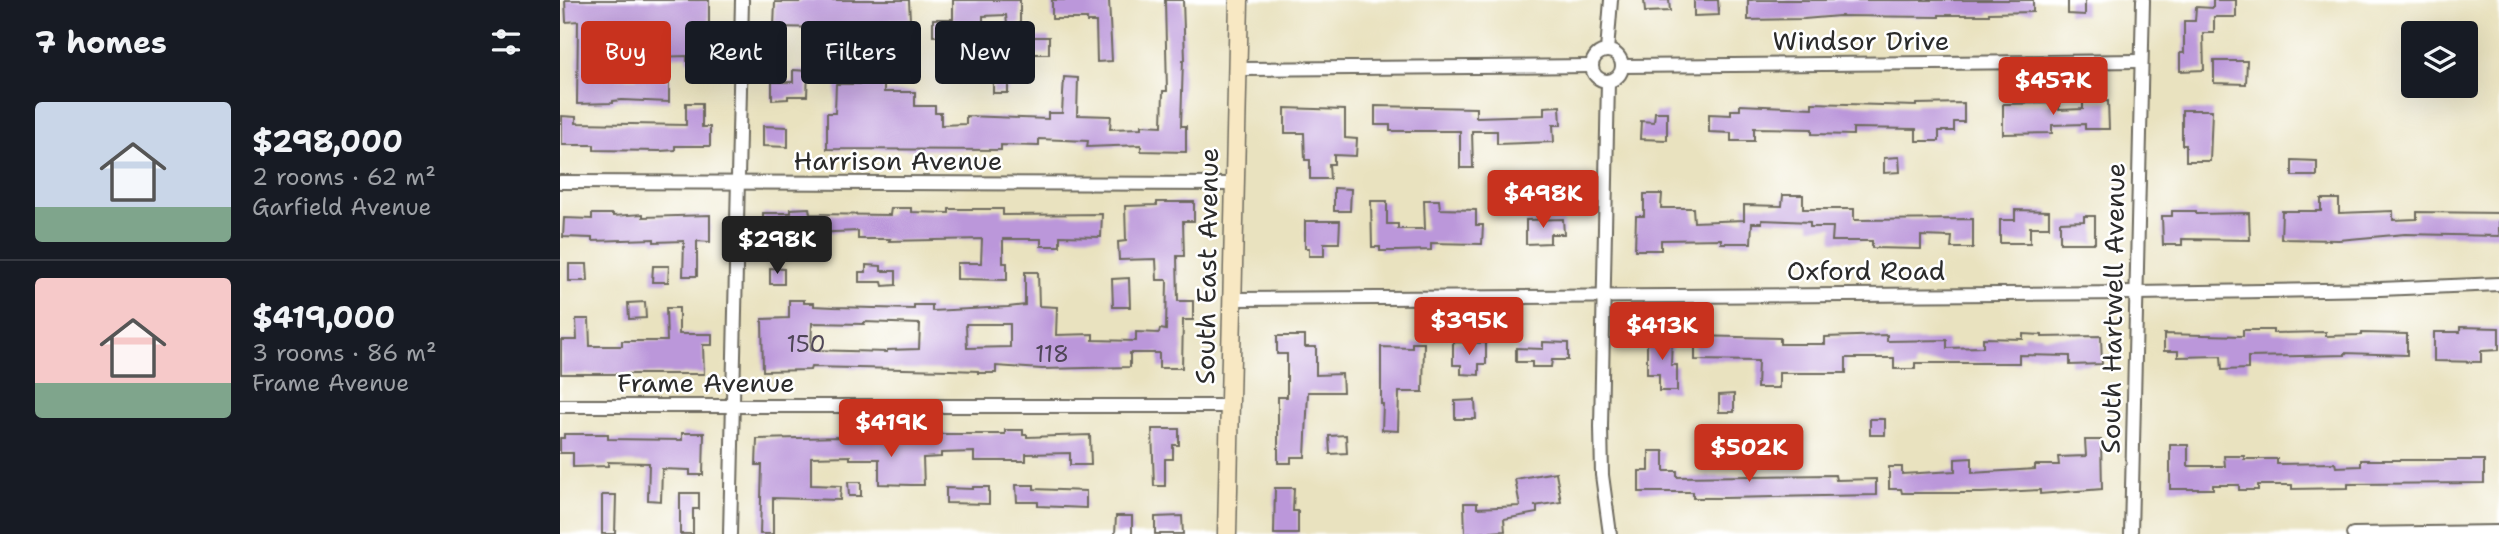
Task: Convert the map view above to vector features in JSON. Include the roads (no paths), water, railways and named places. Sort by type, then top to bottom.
[{"type":"main road","name":"South East Avenue","points":[[1227,534],[1239,0]]},
{"type":"street","points":[[730,534],[742,0]]},
{"type":"street","points":[[1607,51],[1611,0]]},
{"type":"street","name":"South Hartwell Avenue","points":[[2131,534],[2143,0]]},
{"type":"street","points":[[1592,66],[1598,54],[1607,51],[1619,57],[1622,66],[1619,74],[1608,81]]},
{"type":"street","name":"Windsor Drive","points":[[1622,66],[2141,61]]},
{"type":"street","points":[[1238,69],[1592,66]]},
{"type":"street","points":[[1592,66],[1599,78],[1608,81]]},
{"type":"street","points":[[1608,81],[1602,463],[1611,534]]},
{"type":"street","name":"Harrison Avenue","points":[[560,183],[1235,184]]},
{"type":"street","name":"Oxford Road","points":[[1233,299],[2137,293],[2499,284]]},
{"type":"street","name":"Frame Avenue","points":[[560,406],[1230,406]]},
{"type":"street","points":[[2353,534],[2499,532]]}]
